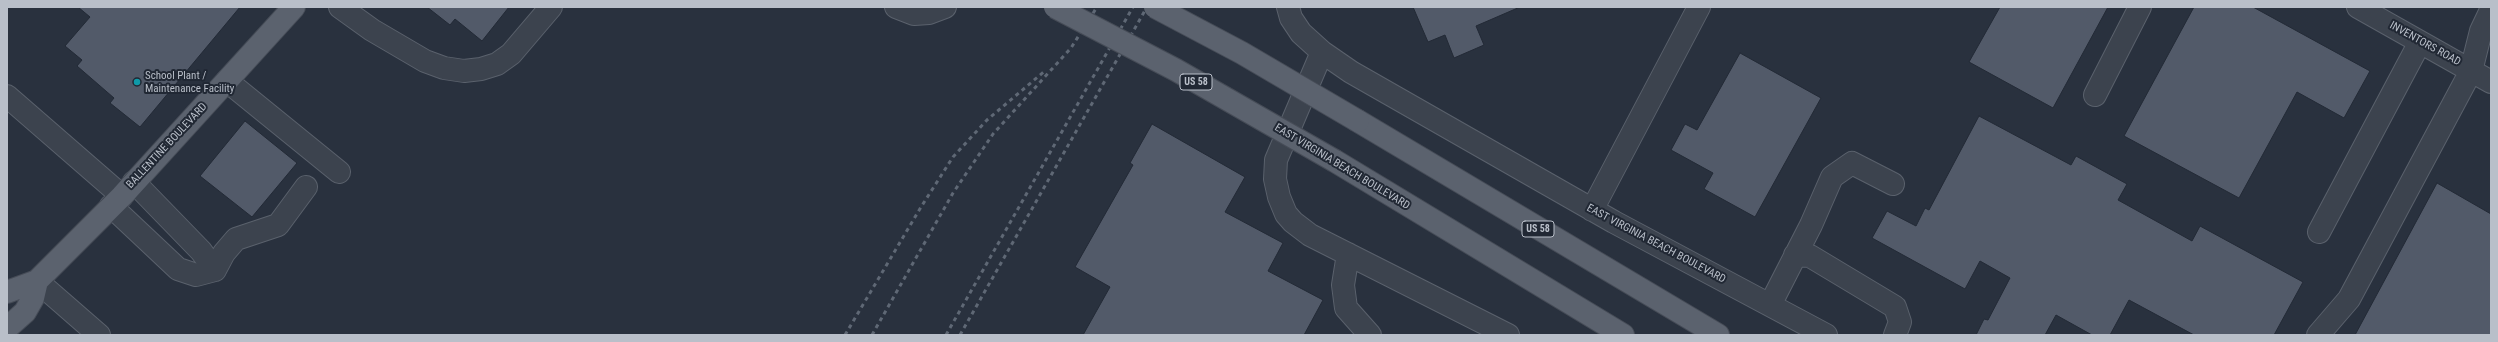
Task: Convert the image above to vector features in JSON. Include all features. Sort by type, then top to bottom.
[{"type":"main road","name":"BALLENTINE BOULEVARD","points":[[7,292],[37,281],[122,195],[294,7]]},
{"type":"main road","name":"EAST VIRGINIA BEACH BOULEVARD","points":[[1056,7],[1176,70],[1335,161],[1623,335]]},
{"type":"main road","name":"US 58","points":[[1155,7],[1242,53],[1718,335]]},
{"type":"main road","name":"BALLENTINE BOULEVARD","points":[[7,328],[25,312],[33,298],[37,281]]},
{"type":"street","points":[[340,7],[372,30],[425,61],[444,68],[464,71],[481,69],[498,64],[511,54],[551,7]]},
{"type":"street","points":[[896,7],[914,14],[929,13],[945,7]]},
{"type":"street","name":"EAST VIRGINIA BEACH BOULEVARD","points":[[1288,7],[1291,18],[1301,33],[1322,52],[1351,72],[1592,210],[1826,335]]},
{"type":"street","points":[[1592,210],[1699,7]]},
{"type":"street","points":[[2095,95],[2140,7]]},
{"type":"street","name":"INVENTORS ROAD","points":[[2358,7],[2491,82]]},
{"type":"street","points":[[2318,335],[2349,300],[2472,71],[2481,31],[2491,10]]},
{"type":"street","points":[[2319,232],[2375,130],[2420,42]]},
{"type":"street","points":[[1322,52],[1276,160],[1275,179],[1279,197],[1293,222],[1310,235],[1508,335]]},
{"type":"street","points":[[227,81],[339,172]]},
{"type":"street","points":[[7,96],[122,195],[201,252],[214,270]]},
{"type":"street","points":[[1770,305],[1832,177],[1852,163],[1893,184]]},
{"type":"street","points":[[122,195],[178,269],[196,275],[214,270],[224,253],[236,239],[278,224],[306,187]]},
{"type":"street","points":[[1348,254],[1343,285],[1346,308],[1370,335]]},
{"type":"street","points":[[1795,255],[1810,256],[1895,307],[1900,322],[1895,335]]},
{"type":"street","points":[[37,281],[99,335]]},
{"type":"building","name":"School Plant / Maintenance Facility","points":[[78,7],[240,7],[140,127],[110,103],[114,98],[77,66],[82,60],[65,46],[90,17]]},
{"type":"building","points":[[427,7],[509,7],[482,41],[455,19],[450,25]]},
{"type":"building","points":[[1413,7],[1520,7],[1476,26],[1484,45],[1454,58],[1445,35],[1428,42]]},
{"type":"building","points":[[2000,7],[2108,7],[2053,108],[1969,62]]},
{"type":"building","points":[[2194,7],[2253,7],[2370,71],[2344,118],[2297,92],[2239,198],[2124,136]]},
{"type":"building","points":[[1740,53],[1821,98],[1755,217],[1704,189],[1713,173],[1671,150],[1685,124],[1697,130]]},
{"type":"building","points":[[1979,116],[2071,165],[2076,156],[2127,184],[2118,200],[2192,241],[2200,226],[2303,282],[2274,335],[2194,335],[2129,300],[2110,335],[2092,335],[2056,315],[2045,335],[1976,335],[1984,319],[1988,320],[2010,278],[1980,261],[1965,289],[1872,238],[1887,211],[1916,226],[1925,208],[1929,210]]},
{"type":"building","points":[[245,121],[297,163],[252,217],[200,176]]},
{"type":"building","points":[[1152,124],[1245,177],[1225,212],[1283,243],[1268,271],[1323,300],[1304,335],[1083,335],[1110,287],[1075,267],[1133,165],[1130,163]]},
{"type":"building","points":[[2437,183],[2491,214],[2491,335],[2355,335]]},
{"type":"railway","points":[[872,335],[953,193],[993,134],[1071,48],[1097,7]]},
{"type":"railway","points":[[946,335],[1133,7]]},
{"type":"railway","points":[[960,335],[1147,7]]},
{"type":"railway","points":[[845,335],[921,207],[953,157],[987,120],[1046,70]]},
{"type":"place","name":"School Plant / Maintenance Facility","points":[[137,82]]}]
